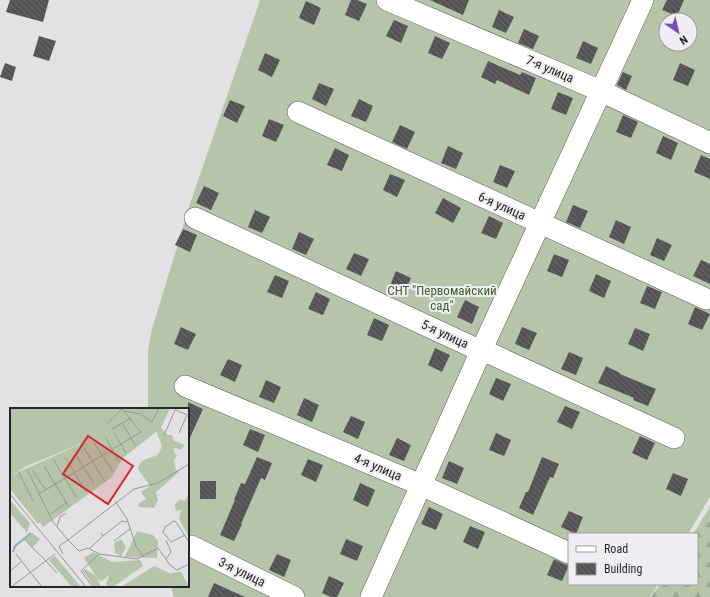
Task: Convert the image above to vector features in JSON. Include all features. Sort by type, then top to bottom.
[{"type":"street","name":"7-я улица","points":[[387,0],[601,91],[710,143]]},
{"type":"street","points":[[371,597],[481,351],[642,0]]},
{"type":"street","name":"6-я улица","points":[[298,112],[706,299]]},
{"type":"street","name":"5-я улица","points":[[195,218],[481,351],[489,353],[674,438]]},
{"type":"street","name":"4-я улица","points":[[185,386],[421,485],[568,553]]},
{"type":"street","name":"3-я улица","points":[[191,546],[294,597]]},
{"type":"green space","name":"СНТ \"Первомайский сад\"","points":[[260,0],[710,0],[710,497],[689,533],[568,533],[568,585],[657,585],[650,597],[174,597],[171,587],[189,587],[189,408],[148,408],[148,350],[152,329],[190,204]]},
{"type":"green space","points":[[710,507],[710,597],[651,597],[659,585],[698,585],[698,533],[694,533]]},
{"type":"building","points":[[10,0],[49,0],[43,22],[6,12]]},
{"type":"building","points":[[351,0],[357,0],[367,4],[359,21],[345,15]]},
{"type":"building","points":[[430,0],[469,0],[463,15]]},
{"type":"building","points":[[667,0],[684,0],[679,12],[667,12],[662,10]]},
{"type":"building","points":[[306,1],[321,8],[314,25],[299,18]]},
{"type":"building","points":[[499,10],[514,17],[506,33],[492,27]]},
{"type":"building","points":[[394,20],[408,26],[401,43],[386,36]]},
{"type":"building","points":[[524,29],[539,36],[533,49],[518,43]]},
{"type":"building","points":[[39,36],[56,41],[49,61],[33,56]]},
{"type":"building","points":[[435,36],[450,43],[442,59],[428,53]]},
{"type":"building","points":[[583,41],[598,48],[591,64],[576,58]]},
{"type":"building","points":[[265,53],[280,60],[272,77],[258,70]]},
{"type":"building","points":[[488,61],[520,75],[522,72],[536,78],[529,95],[497,80],[495,84],[481,77]]},
{"type":"building","points":[[5,63],[16,67],[12,81],[0,77]]},
{"type":"building","points":[[680,63],[695,70],[688,86],[673,80]]},
{"type":"building","points":[[623,72],[632,76],[626,90],[617,85]]},
{"type":"building","points":[[319,83],[334,89],[326,106],[312,99]]},
{"type":"building","points":[[558,92],[573,98],[566,115],[551,109]]},
{"type":"building","points":[[359,99],[373,106],[366,122],[351,116]]},
{"type":"building","points":[[230,100],[245,106],[237,123],[223,116]]},
{"type":"building","points":[[623,115],[638,122],[631,138],[616,132]]},
{"type":"building","points":[[269,119],[284,125],[276,142],[262,136]]},
{"type":"building","points":[[400,125],[415,132],[407,149],[392,142]]},
{"type":"building","points":[[663,136],[678,143],[671,160],[656,153]]},
{"type":"building","points":[[448,146],[463,153],[456,169],[441,163]]},
{"type":"building","points":[[335,148],[349,155],[342,171],[327,165]]},
{"type":"building","points":[[701,155],[710,159],[710,179],[694,172]]},
{"type":"building","points":[[500,165],[515,171],[507,188],[493,182]]},
{"type":"building","points":[[390,174],[405,180],[397,197],[383,190]]},
{"type":"building","points":[[204,186],[219,193],[211,210],[196,203]]},
{"type":"building","points":[[443,198],[461,208],[453,223],[435,213]]},
{"type":"building","points":[[573,205],[588,211],[580,228],[566,222]]},
{"type":"building","points":[[255,210],[270,217],[262,233],[248,227]]},
{"type":"building","points":[[489,216],[503,223],[496,239],[481,233]]},
{"type":"building","points":[[616,220],[631,227],[624,244],[609,237]]},
{"type":"building","points":[[183,229],[197,235],[190,252],[175,245]]},
{"type":"building","points":[[299,232],[314,239],[306,255],[292,249]]},
{"type":"building","points":[[657,238],[672,245],[664,261],[650,255]]},
{"type":"building","points":[[354,253],[369,259],[361,276],[346,269]]},
{"type":"building","points":[[554,254],[569,260],[562,277],[547,271]]},
{"type":"building","points":[[701,260],[710,264],[710,284],[693,276]]},
{"type":"building","points":[[396,271],[411,278],[404,294],[389,288]]},
{"type":"building","points":[[596,274],[611,281],[604,298],[589,291]]},
{"type":"building","points":[[275,275],[289,281],[282,298],[267,292]]},
{"type":"building","points":[[647,286],[662,292],[655,309],[640,303]]},
{"type":"building","points":[[316,292],[330,299],[323,315],[308,309]]},
{"type":"building","points":[[465,300],[479,307],[472,324],[457,317]]},
{"type":"building","points":[[695,307],[710,314],[702,330],[688,324]]},
{"type":"building","points":[[374,318],[389,325],[382,341],[367,335]]},
{"type":"building","points":[[181,327],[196,334],[188,350],[174,344]]},
{"type":"building","points":[[522,327],[537,333],[529,350],[515,344]]},
{"type":"building","points":[[635,328],[650,334],[643,351],[628,344]]},
{"type":"building","points":[[435,348],[450,355],[442,372],[428,365]]},
{"type":"building","points":[[569,352],[583,358],[576,375],[561,369]]},
{"type":"building","points":[[228,359],[242,365],[235,382],[220,375]]},
{"type":"building","points":[[606,366],[620,374],[656,389],[648,406],[633,400],[634,398],[598,383]]},
{"type":"building","points":[[496,378],[511,384],[503,401],[489,394]]},
{"type":"building","points":[[266,380],[281,387],[274,403],[259,397]]},
{"type":"building","points":[[304,398],[319,405],[312,422],[297,415]]},
{"type":"building","points":[[188,402],[203,409],[189,440],[189,408]]},
{"type":"building","points":[[565,406],[580,412],[572,429],[557,422]]},
{"type":"building","points":[[351,416],[365,422],[358,439],[343,432]]},
{"type":"building","points":[[250,429],[265,435],[258,452],[243,445]]},
{"type":"building","points":[[496,433],[511,440],[504,456],[489,450]]},
{"type":"building","points":[[640,436],[655,443],[647,460],[632,453]]},
{"type":"building","points":[[397,438],[411,445],[404,461],[389,455]]},
{"type":"building","points":[[257,457],[272,463],[265,480],[261,478],[234,541],[220,535],[241,483],[245,484]]},
{"type":"building","points":[[542,457],[559,464],[553,478],[550,477],[533,515],[519,508],[526,492],[528,492]]},
{"type":"building","points":[[308,459],[323,465],[316,482],[301,475]]},
{"type":"building","points":[[449,461],[464,468],[457,484],[442,478]]},
{"type":"building","points":[[673,473],[688,479],[681,496],[666,489]]},
{"type":"building","points":[[200,481],[216,481],[216,499],[200,499]]},
{"type":"building","points":[[360,483],[375,490],[368,507],[353,500]]},
{"type":"building","points":[[429,507],[443,514],[436,530],[421,524]]},
{"type":"building","points":[[569,511],[583,517],[576,533],[561,527]]},
{"type":"building","points":[[470,526],[485,532],[478,549],[463,542]]},
{"type":"building","points":[[346,539],[363,546],[357,561],[340,554]]},
{"type":"building","points":[[277,554],[291,560],[284,577],[269,570]]},
{"type":"building","points":[[554,559],[568,565],[562,581],[547,575]]},
{"type":"building","points":[[329,576],[344,583],[337,597],[331,597],[322,593]]},
{"type":"building","points":[[214,583],[245,597],[208,597]]}]
